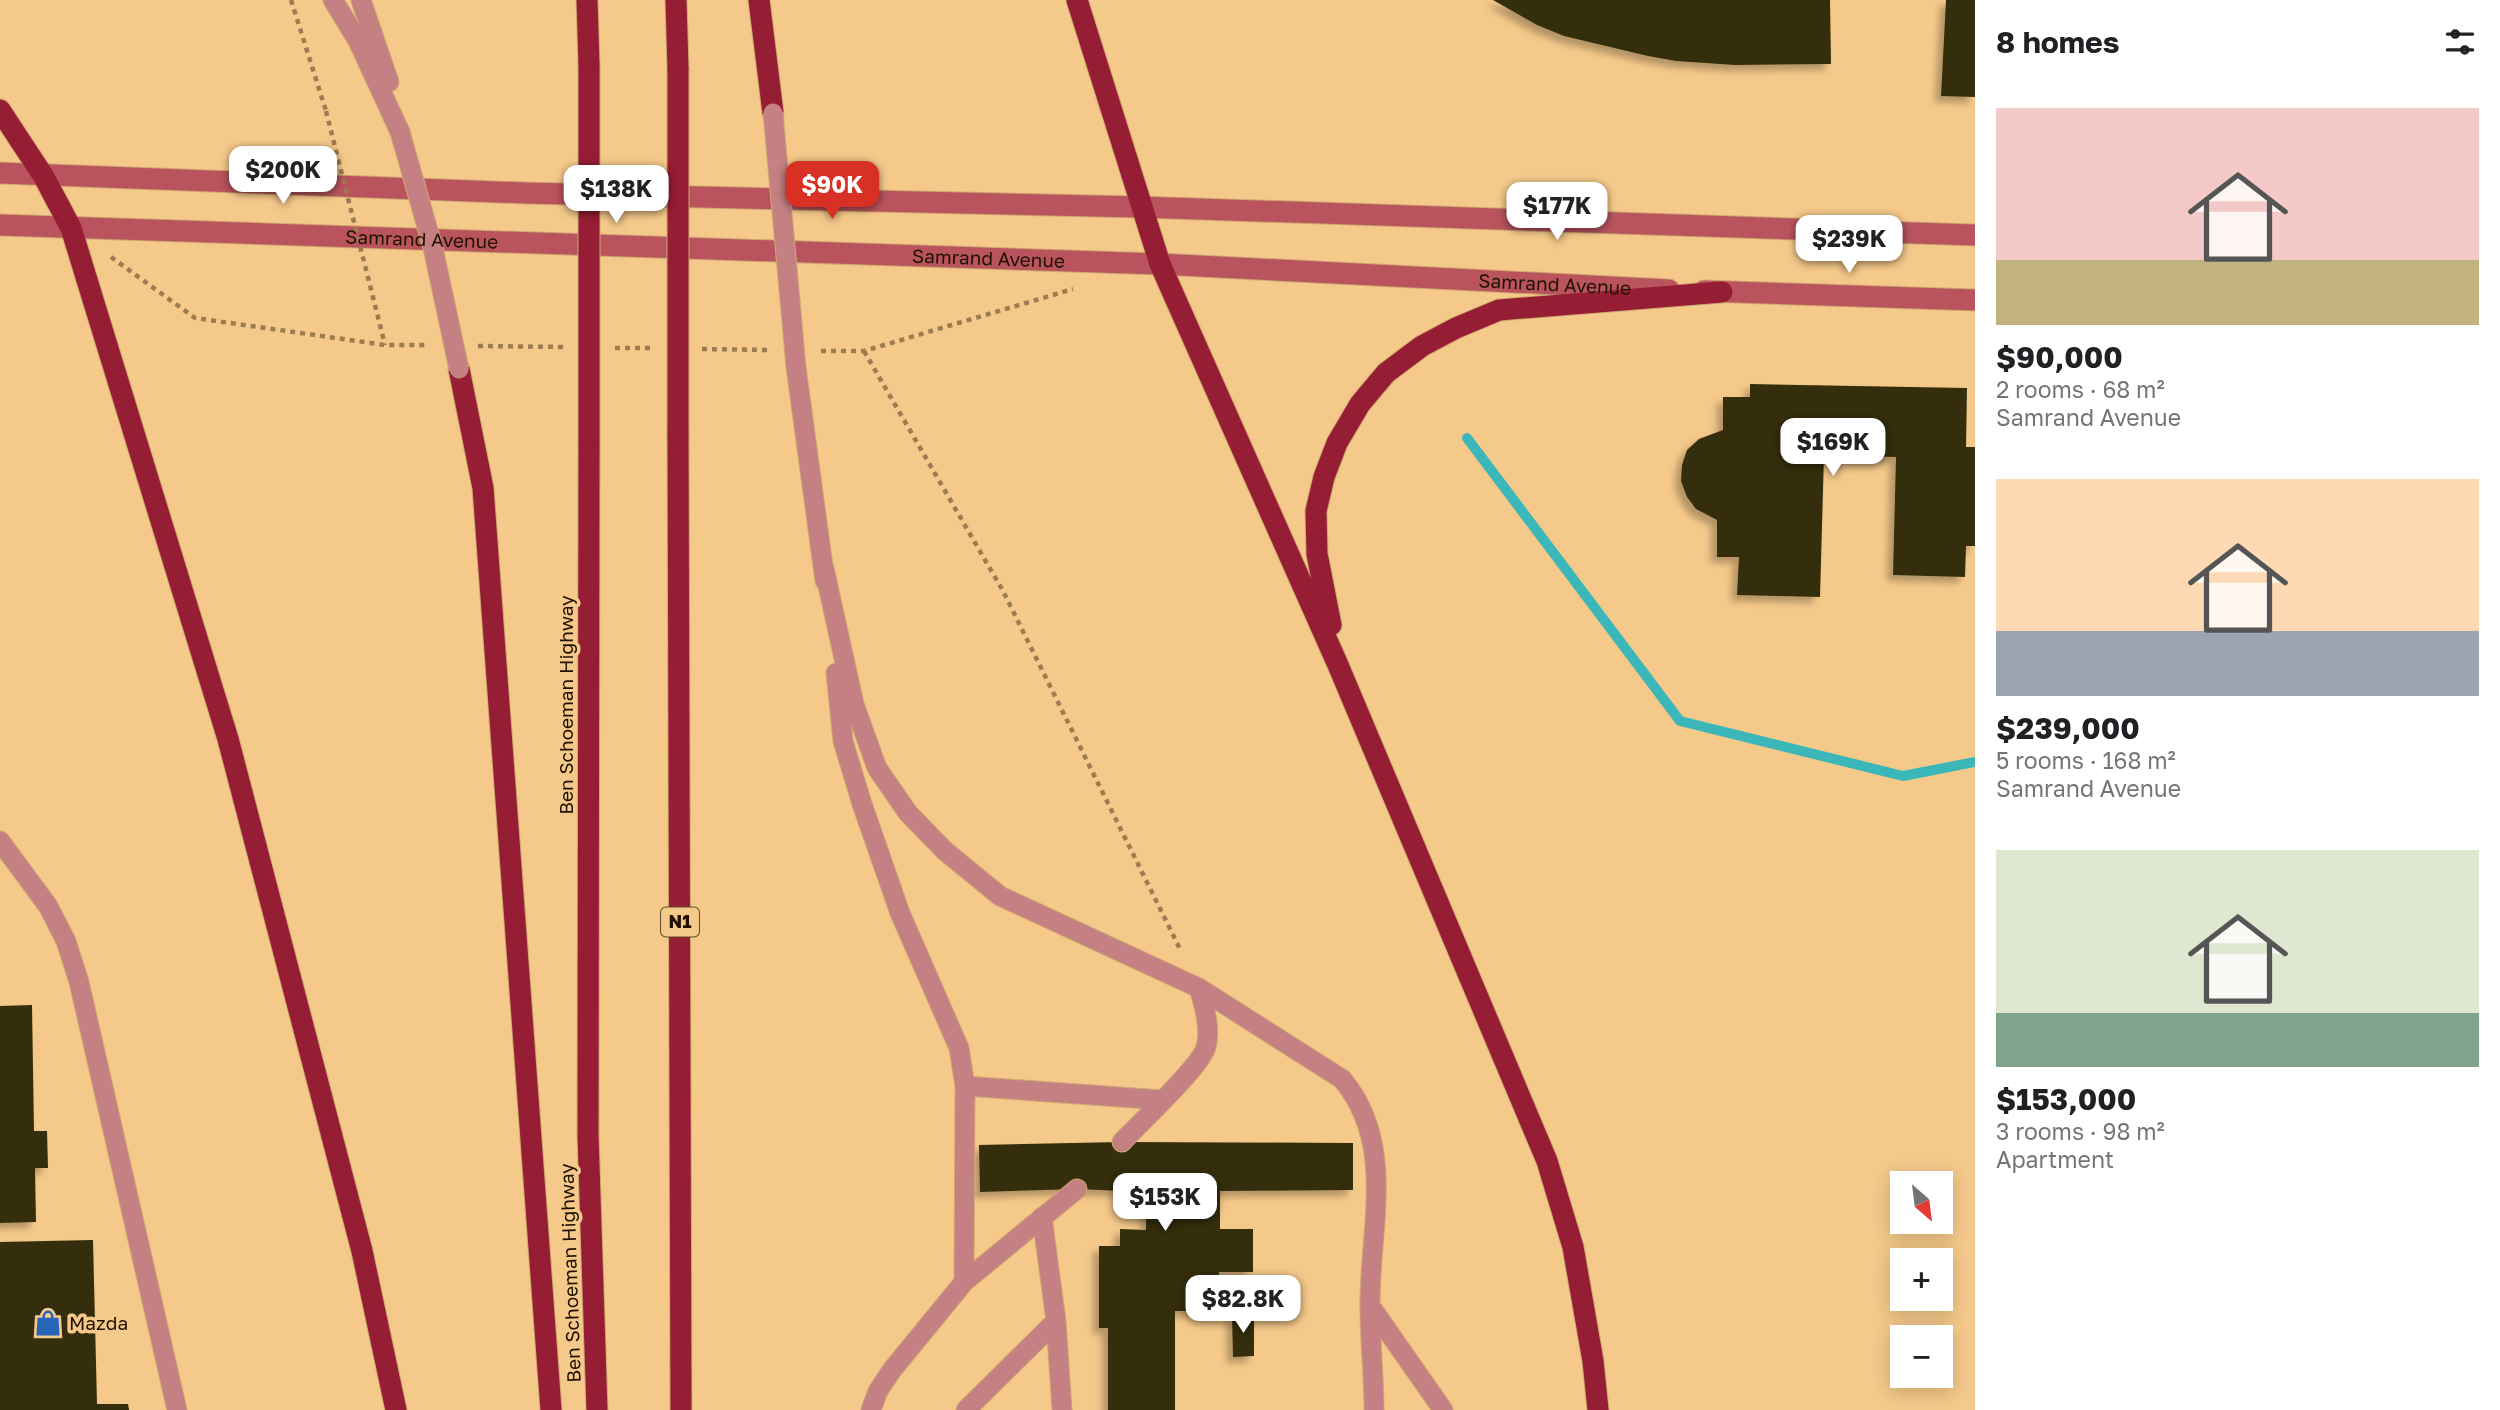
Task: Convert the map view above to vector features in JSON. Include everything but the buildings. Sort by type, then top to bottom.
[{"type":"highway","name":"Ben Schoeman Highway","points":[[587,0],[588,1135],[597,1410]]},
{"type":"highway","name":"N1","points":[[676,0],[681,1410]]},
{"type":"highway","points":[[759,0],[773,113]]},
{"type":"highway","points":[[1077,0],[1160,264],[1338,665],[1547,1161],[1573,1247],[1593,1360],[1598,1410]]},
{"type":"highway","points":[[0,110],[44,177],[71,228],[228,739],[362,1251],[396,1410]]},
{"type":"highway","points":[[1338,665],[1317,554],[1315,512],[1337,443],[1360,404],[1386,373],[1422,346],[1499,310],[1722,292]]},
{"type":"highway","points":[[459,369],[482,488],[551,1410]]},
{"type":"main road","points":[[0,173],[44,177],[511,193],[1140,207],[1975,235]]},
{"type":"main road","name":"Samrand Avenue","points":[[0,225],[1160,264],[1722,292],[1975,300]]},
{"type":"lane","points":[[333,0],[358,41],[400,130]]},
{"type":"lane","points":[[361,0],[388,82],[433,248],[459,369]]},
{"type":"lane","points":[[773,113],[796,367],[824,568],[844,741],[862,804],[900,913],[960,1048],[965,1086],[964,1282]]},
{"type":"lane","points":[[824,568],[854,704],[877,768],[908,813],[945,851],[1000,896],[1199,988],[1342,1079],[1357,1097],[1374,1152],[1377,1183],[1370,1306],[1374,1410]]},
{"type":"lane","points":[[0,841],[48,906],[66,941],[76,972],[177,1410]]},
{"type":"lane","points":[[1122,1142],[1193,1068],[1206,1049],[1208,1029],[1199,988]]},
{"type":"lane","points":[[965,1086],[1162,1100]]},
{"type":"lane","points":[[871,1410],[878,1391],[892,1370],[964,1282],[1077,1189]]},
{"type":"lane","points":[[1042,1217],[1056,1321],[1062,1410]]},
{"type":"lane","points":[[1370,1306],[1443,1410]]},
{"type":"lane","points":[[966,1410],[1056,1321]]},
{"type":"path","points":[[291,0],[326,111],[385,345]]},
{"type":"path","points":[[864,351],[1003,591],[1199,988]]},
{"type":"waterway","points":[[1467,438],[1680,721],[1903,776],[1975,762]]},
{"type":"place","name":"Mazda","points":[[48,1323]]}]
